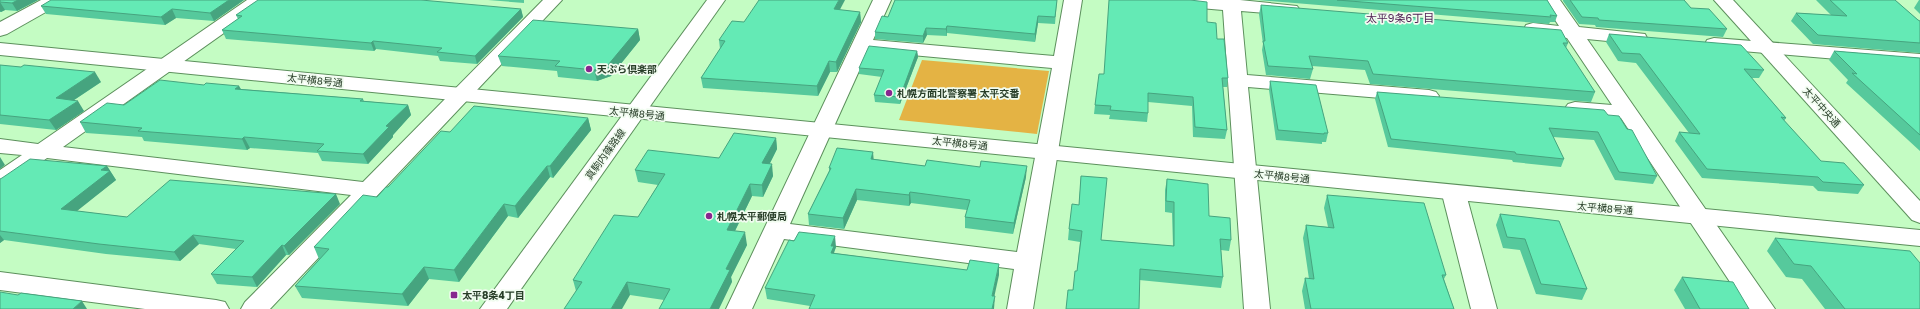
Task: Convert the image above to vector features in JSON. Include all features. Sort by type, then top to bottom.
[{"type":"street","points":[[0,30],[54,0]]},
{"type":"street","points":[[0,181],[259,0]]},
{"type":"street","name":"真駒内篠路線","points":[[493,309],[716,0]]},
{"type":"street","points":[[740,309],[882,0]]},
{"type":"street","points":[[1020,309],[1073,0]]},
{"type":"street","points":[[1165,0],[1231,3],[1311,12]]},
{"type":"street","points":[[1551,0],[1762,309]]},
{"type":"street","name":"太平中央通","points":[[1723,0],[1920,215]]},
{"type":"street","points":[[1231,3],[1244,172],[1257,309]]},
{"type":"street","points":[[518,10],[547,6]]},
{"type":"street","points":[[254,309],[459,94],[547,6]]},
{"type":"street","points":[[1518,28],[1652,39]]},
{"type":"street","points":[[1698,43],[1920,60]]},
{"type":"street","points":[[862,45],[1062,63]]},
{"type":"street","name":"太平横8号通","points":[[0,49],[1047,152],[1454,194],[1920,238]]},
{"type":"street","points":[[1237,80],[1444,97]]},
{"type":"street","points":[[1555,106],[1627,112]]},
{"type":"street","points":[[0,146],[368,190]]},
{"type":"street","points":[[1454,194],[1484,309]]},
{"type":"street","points":[[776,230],[1028,262]]},
{"type":"street","points":[[0,281],[216,309]]},
{"type":"shaded area","points":[[922,60],[1049,71],[1037,134],[899,120]]},
{"type":"building","points":[[0,0],[18,0],[12,3],[0,2]]},
{"type":"building","points":[[51,0],[229,0],[210,13],[172,9],[161,17],[41,6]]},
{"type":"building","points":[[258,0],[421,0],[521,9],[475,56],[437,52],[442,48],[373,41],[371,43],[222,30],[242,16],[236,15]]},
{"type":"building","points":[[759,0],[839,0],[834,9],[860,12],[836,62],[829,61],[817,86],[701,78],[725,41],[719,40],[732,21],[744,22]]},
{"type":"building","points":[[895,0],[1057,0],[1055,17],[1038,16],[1035,34],[947,26],[946,29],[926,28],[923,36],[875,32],[882,16],[888,17]]},
{"type":"building","points":[[1109,0],[1190,0],[1207,2],[1207,22],[1216,23],[1217,39],[1224,39],[1228,78],[1222,78],[1227,130],[1195,127],[1193,97],[1148,93],[1148,113],[1110,110],[1111,106],[1095,105],[1099,74],[1104,74]]},
{"type":"building","points":[[1337,0],[1547,0],[1557,16],[1550,15],[1551,17]]},
{"type":"building","points":[[1570,0],[1684,0],[1691,8],[1709,9],[1727,29],[1599,20],[1598,18],[1582,17]]},
{"type":"building","points":[[1830,0],[1895,0],[1920,21],[1920,43],[1818,35],[1796,13],[1847,16]]},
{"type":"building","points":[[1261,5],[1561,30],[1568,43],[1563,43],[1595,92],[1373,74],[1368,61],[1309,56],[1313,69],[1268,66],[1263,41],[1265,41]]},
{"type":"building","points":[[533,20],[638,29],[608,65],[594,70],[555,66],[560,61],[498,56]]},
{"type":"building","points":[[1609,34],[1741,45],[1764,70],[1744,69],[1786,118],[1781,117],[1821,161],[1844,163],[1864,185],[1823,182],[1818,177],[1707,169],[1679,132],[1700,134],[1640,54],[1622,53]]},
{"type":"building","points":[[869,46],[917,51],[900,97],[874,95],[884,70],[859,68]]},
{"type":"building","points":[[1834,51],[1920,58],[1920,135],[1852,73],[1857,74]]},
{"type":"building","points":[[0,65],[21,67],[24,65],[95,72],[56,98],[78,101],[49,120],[0,115]]},
{"type":"building","points":[[160,80],[204,85],[206,83],[239,86],[235,89],[363,99],[360,101],[408,105],[386,126],[389,127],[363,154],[317,151],[324,144],[244,137],[242,139],[138,131],[142,128],[80,122],[107,103],[124,105]]},
{"type":"building","points":[[1270,81],[1316,85],[1328,133],[1324,134],[1278,130]]},
{"type":"building","points":[[1377,92],[1604,110],[1608,115],[1619,116],[1627,129],[1632,130],[1657,176],[1619,172],[1598,132],[1549,128],[1564,159],[1516,154],[1515,152],[1391,139]]},
{"type":"building","points":[[474,106],[588,118],[550,166],[547,166],[515,206],[504,204],[454,270],[424,267],[402,294],[295,286],[329,249],[314,247],[363,195],[377,197],[441,131],[450,132]]},
{"type":"building","points":[[734,133],[776,138],[762,163],[772,164],[762,185],[750,184],[727,230],[745,232],[726,269],[730,270],[710,309],[659,309],[670,289],[627,282],[611,309],[564,309],[582,282],[573,280],[614,215],[638,217],[665,174],[635,170],[648,150],[719,158]]},
{"type":"building","points":[[837,148],[873,152],[871,159],[925,166],[927,160],[980,167],[981,161],[1027,166],[1014,223],[965,217],[970,200],[910,192],[909,195],[856,189],[843,218],[808,214],[831,168],[829,168]]},
{"type":"building","points":[[30,159],[107,166],[101,170],[110,171],[61,209],[127,217],[170,180],[336,194],[284,246],[282,245],[252,277],[211,274],[244,241],[193,235],[174,252],[0,231],[0,179]]},
{"type":"building","points":[[1081,176],[1107,178],[1101,240],[1174,246],[1174,202],[1166,201],[1167,179],[1208,184],[1209,216],[1230,218],[1231,240],[1220,239],[1223,277],[1140,269],[1139,309],[1066,309],[1068,290],[1073,290],[1075,271],[1077,271],[1082,231],[1069,229],[1072,204],[1079,205]]},
{"type":"building","points":[[1327,195],[1424,203],[1446,275],[1442,275],[1454,309],[1311,309],[1305,278],[1314,279],[1306,225],[1334,228]]},
{"type":"building","points":[[1500,214],[1559,221],[1587,289],[1541,284],[1525,239],[1507,237]]},
{"type":"building","points":[[799,232],[835,236],[831,246],[834,246],[831,253],[967,270],[970,260],[999,264],[992,296],[995,296],[992,309],[809,309],[815,295],[765,288],[789,240],[794,241]]},
{"type":"building","points":[[1775,238],[1910,251],[1920,263],[1920,309],[1845,309],[1811,266],[1794,264]]},
{"type":"building","points":[[1682,277],[1733,282],[1749,309],[1700,309]]},
{"type":"building","points":[[0,292],[18,295],[21,293],[82,301],[73,309],[0,309]]},
{"type":"place","name":"天ぷら倶楽部","points":[[589,69]]},
{"type":"place","name":"札幌方面北警察署 太平交番","points":[[889,93]]},
{"type":"place","name":"札幌太平郵便局","points":[[709,216]]},
{"type":"place","name":"太平8条4丁目","points":[[454,295]]},
{"type":"district","name":"太平9条6丁目","points":[[1400,18]]}]
